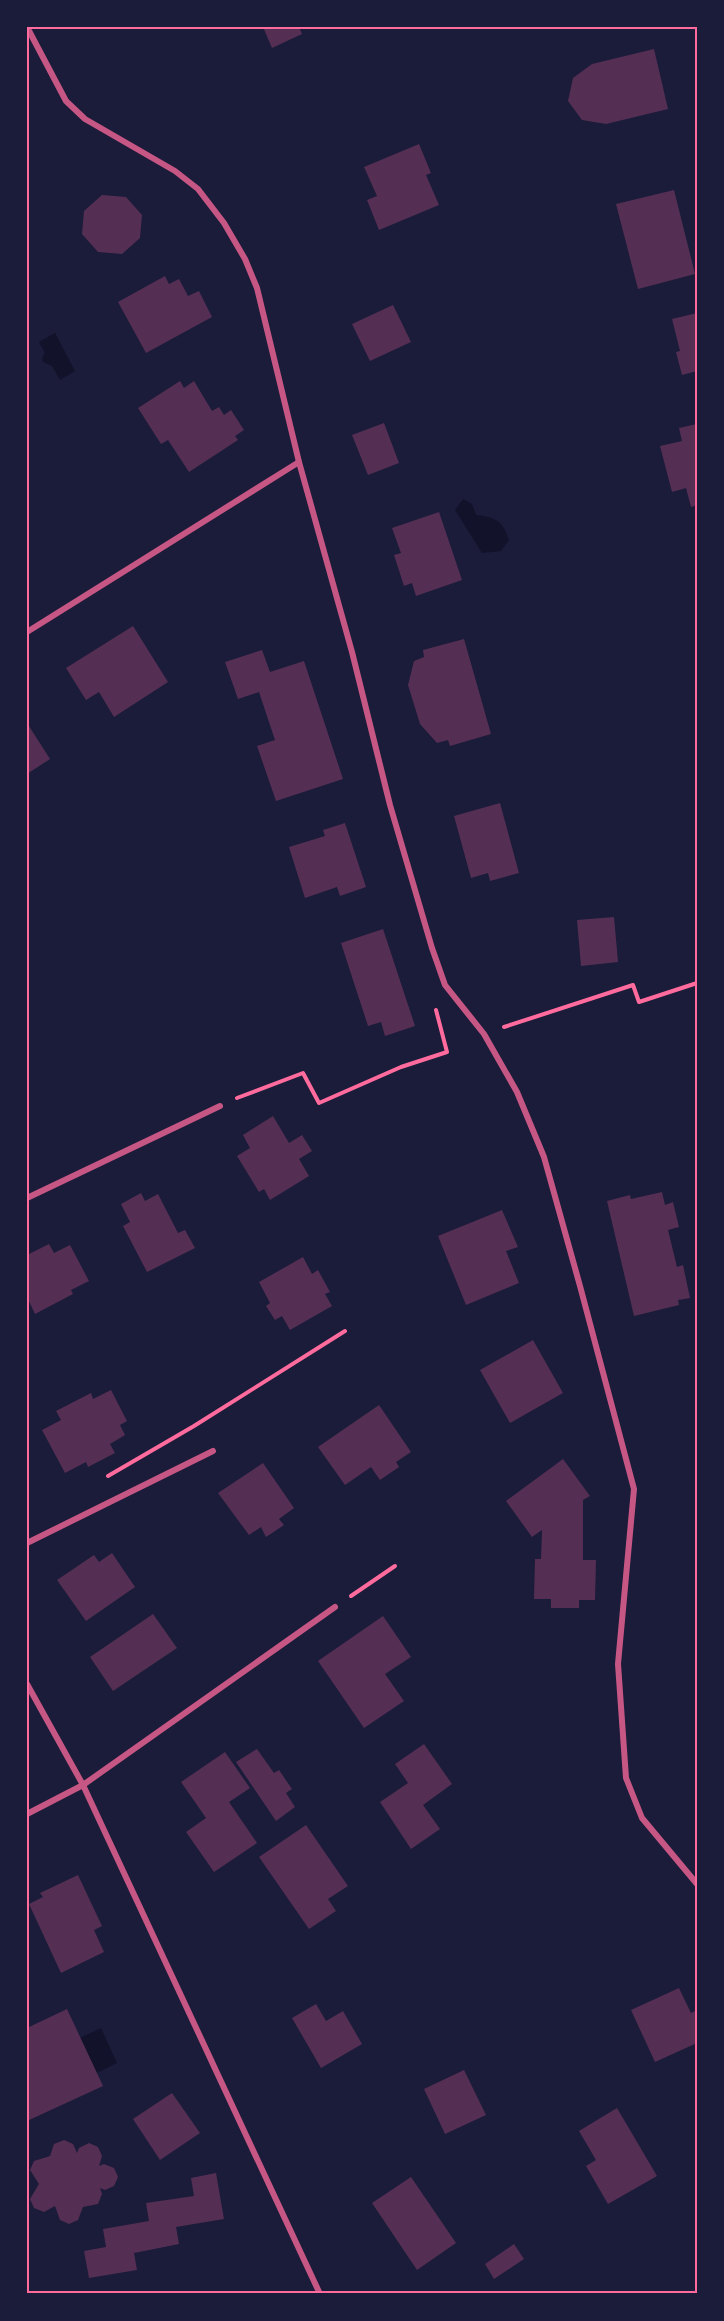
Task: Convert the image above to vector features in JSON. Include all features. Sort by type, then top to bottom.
[{"type":"street","points":[[27,27],[66,101],[85,119],[175,171],[198,189],[224,223],[245,260],[257,288],[299,462],[352,652],[390,805],[432,948],[446,985],[483,1034],[517,1092],[544,1157],[619,1428],[634,1489],[618,1664],[626,1778],[642,1818],[697,1884]]},
{"type":"street","points":[[27,632],[299,462]]},
{"type":"street","points":[[27,1198],[220,1106]]},
{"type":"street","points":[[27,1543],[213,1451]]},
{"type":"street","points":[[27,1814],[83,1785],[335,1607]]},
{"type":"street","points":[[27,1683],[83,1785],[320,2294]]},
{"type":"path","points":[[483,1034],[633,985],[639,1002],[697,983]]},
{"type":"path","points":[[220,1106],[303,1073],[320,1102],[401,1066],[447,1052]]},
{"type":"path","points":[[160,1446],[345,1331]]},
{"type":"shaded area","points":[[55,333],[75,371],[60,380],[52,366],[43,362],[42,358],[45,353],[39,342]]},
{"type":"shaded area","points":[[463,499],[472,504],[476,515],[494,519],[504,528],[509,540],[501,551],[482,553],[455,510]]},
{"type":"shaded area","points":[[101,2028],[117,2063],[97,2073],[80,2038]]},
{"type":"building","points":[[263,27],[299,27],[302,34],[272,48]]},
{"type":"building","points":[[654,49],[668,109],[606,124],[582,120],[568,101],[573,78],[592,64]]},
{"type":"building","points":[[419,144],[431,173],[426,175],[439,205],[379,230],[367,200],[377,196],[364,167]]},
{"type":"building","points":[[674,190],[695,274],[638,289],[616,204]]},
{"type":"building","points":[[102,195],[126,197],[142,215],[140,238],[122,254],[98,252],[82,234],[84,211]]},
{"type":"building","points":[[165,276],[169,284],[179,279],[188,296],[199,291],[212,317],[146,353],[118,302]]},
{"type":"building","points":[[393,305],[411,342],[370,361],[352,324]]},
{"type":"building","points":[[697,313],[697,371],[682,375],[676,352],[680,351],[672,319]]},
{"type":"building","points":[[180,381],[184,388],[194,381],[212,411],[219,407],[224,415],[231,410],[244,430],[235,436],[238,440],[189,472],[168,440],[161,444],[138,408]]},
{"type":"building","points":[[384,423],[399,463],[368,475],[352,435]]},
{"type":"building","points":[[697,424],[697,505],[691,507],[686,488],[672,492],[660,446],[682,441],[679,428]]},
{"type":"building","points":[[439,512],[462,580],[416,596],[412,583],[404,586],[394,555],[401,553],[392,528]]},
{"type":"building","points":[[133,626],[168,682],[114,717],[99,692],[86,700],[66,668]]},
{"type":"building","points":[[464,639],[491,734],[450,746],[448,740],[437,743],[420,724],[408,685],[414,661],[424,657],[423,650]]},
{"type":"building","points":[[262,650],[270,672],[304,661],[343,779],[276,801],[257,746],[275,740],[259,692],[238,699],[225,662]]},
{"type":"building","points":[[27,723],[50,759],[27,774]]},
{"type":"building","points":[[500,803],[519,873],[490,881],[488,873],[471,878],[454,816]]},
{"type":"building","points":[[345,823],[366,887],[340,896],[337,887],[305,898],[289,847],[325,836],[323,830]]},
{"type":"building","points":[[614,917],[618,962],[581,966],[577,920]]},
{"type":"building","points":[[383,929],[415,1026],[385,1036],[381,1022],[368,1026],[341,943]]},
{"type":"building","points":[[273,1116],[289,1143],[302,1135],[312,1151],[299,1159],[309,1176],[270,1200],[264,1189],[259,1192],[237,1156],[250,1148],[243,1135]]},
{"type":"building","points":[[662,1192],[665,1205],[673,1202],[679,1227],[668,1230],[677,1267],[683,1265],[690,1298],[678,1300],[679,1305],[634,1316],[607,1201],[630,1195],[631,1199]]},
{"type":"building","points":[[141,1193],[145,1201],[158,1194],[178,1233],[185,1230],[195,1248],[147,1272],[123,1226],[130,1222],[121,1204]]},
{"type":"building","points":[[502,1210],[518,1247],[506,1251],[519,1283],[466,1305],[438,1236]]},
{"type":"building","points":[[49,1244],[54,1253],[70,1245],[89,1281],[71,1290],[73,1294],[35,1314],[27,1297],[27,1255]]},
{"type":"building","points":[[303,1257],[312,1274],[318,1270],[330,1292],[325,1294],[332,1306],[290,1330],[282,1316],[275,1320],[266,1306],[270,1303],[259,1282]]},
{"type":"building","points":[[533,1340],[563,1393],[510,1423],[480,1370]]},
{"type":"building","points":[[111,1390],[127,1421],[120,1425],[125,1435],[110,1444],[115,1453],[88,1467],[86,1462],[65,1473],[42,1430],[61,1420],[56,1411],[91,1393],[93,1399]]},
{"type":"building","points":[[379,1405],[411,1452],[396,1462],[399,1467],[380,1480],[371,1467],[345,1485],[318,1447]]},
{"type":"building","points":[[563,1459],[590,1496],[583,1500],[583,1560],[596,1560],[595,1600],[579,1600],[579,1608],[551,1608],[551,1599],[534,1599],[535,1559],[541,1559],[542,1530],[532,1537],[506,1501]]},
{"type":"building","points":[[263,1463],[294,1508],[279,1519],[284,1525],[266,1537],[261,1527],[249,1535],[218,1493]]},
{"type":"building","points":[[112,1553],[135,1587],[86,1621],[57,1580],[94,1555],[99,1562]]},
{"type":"building","points":[[153,1614],[177,1648],[113,1691],[90,1657]]},
{"type":"building","points":[[383,1616],[411,1657],[385,1674],[404,1701],[364,1728],[318,1661]]},
{"type":"building","points":[[424,1744],[452,1784],[423,1805],[440,1829],[411,1849],[380,1802],[408,1783],[395,1764]]},
{"type":"building","points":[[257,1749],[274,1773],[279,1770],[292,1789],[286,1793],[295,1807],[276,1821],[236,1762]]},
{"type":"building","points":[[225,1752],[250,1788],[229,1802],[257,1843],[214,1872],[186,1832],[206,1818],[181,1782]]},
{"type":"building","points":[[306,1825],[348,1886],[328,1899],[336,1911],[309,1929],[259,1857]]},
{"type":"building","points":[[78,1875],[102,1926],[94,1930],[104,1952],[61,1973],[29,1904],[43,1897],[40,1893]]},
{"type":"building","points":[[679,1988],[691,2013],[697,2010],[697,2043],[655,2062],[631,2010]]},
{"type":"building","points":[[316,2004],[326,2021],[343,2011],[362,2044],[321,2068],[292,2018]]},
{"type":"building","points":[[67,2009],[103,2086],[27,2121],[27,2028]]},
{"type":"building","points":[[464,2070],[486,2115],[445,2134],[424,2089]]},
{"type":"building","points":[[172,2093],[200,2133],[160,2160],[133,2119]]},
{"type":"building","points":[[617,2108],[657,2176],[608,2204],[586,2166],[596,2160],[579,2131]]},
{"type":"building","points":[[64,2140],[73,2144],[77,2153],[79,2148],[89,2143],[98,2147],[102,2156],[99,2166],[104,2164],[114,2168],[118,2177],[114,2186],[105,2190],[100,2188],[102,2194],[98,2204],[83,2207],[78,2220],[69,2224],[60,2220],[55,2206],[44,2212],[34,2208],[30,2199],[39,2184],[30,2170],[34,2161],[50,2156],[54,2144]]},
{"type":"building","points":[[216,2173],[224,2219],[176,2227],[179,2244],[134,2253],[137,2270],[89,2278],[84,2251],[106,2247],[103,2229],[149,2221],[146,2203],[194,2196],[191,2178]]},
{"type":"building","points":[[411,2177],[456,2243],[417,2270],[372,2203]]},
{"type":"building","points":[[514,2244],[524,2259],[494,2279],[485,2264]]}]
